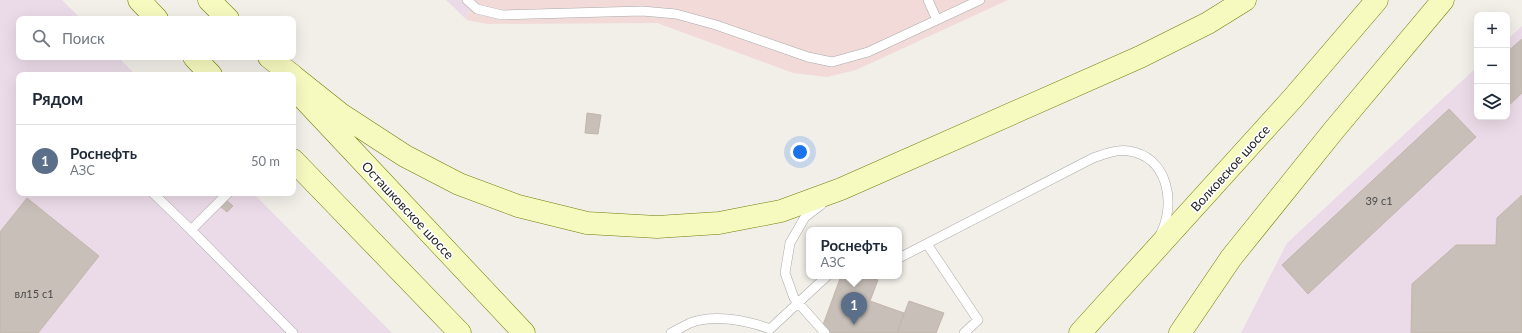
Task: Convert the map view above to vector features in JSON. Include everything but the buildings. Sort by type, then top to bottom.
[{"type":"main road","points":[[139,0],[154,16]]},
{"type":"main road","points":[[209,0],[225,16]]},
{"type":"main road","points":[[296,79],[342,116],[405,156],[452,180],[518,206],[587,223],[657,227],[719,223],[781,210],[841,189],[1140,57],[1208,23],[1245,0]]},
{"type":"main road","name":"Волковское шоссе","points":[[1080,333],[1292,98],[1377,0]]},
{"type":"main road","points":[[1180,333],[1231,258],[1334,130],[1443,0]]},
{"type":"main road","points":[[197,60],[208,72]]},
{"type":"main road","points":[[267,60],[278,72]]},
{"type":"main road","points":[[273,60],[287,72]]},
{"type":"main road","name":"Осташковское шоссе","points":[[296,91],[524,333]]},
{"type":"main road","points":[[296,163],[460,333]]},
{"type":"lane","points":[[467,0],[476,9],[502,15],[642,11],[676,14],[716,25],[808,57],[832,62],[868,52],[980,0]]},
{"type":"lane","points":[[928,0],[937,20]]},
{"type":"lane","points":[[902,256],[1093,158],[1111,151],[1129,151],[1144,156],[1159,168],[1167,184],[1169,205],[1165,225],[1150,255]]},
{"type":"lane","points":[[826,333],[794,298],[785,273],[790,243],[805,217],[841,189]]},
{"type":"lane","points":[[156,196],[293,333]]},
{"type":"lane","points":[[191,230],[225,196]]},
{"type":"lane","points":[[927,244],[978,320],[964,333]]},
{"type":"lane","points":[[671,333],[691,323],[720,318],[752,322],[770,329],[824,279]]},
{"type":"shaded area","points":[[0,0],[62,0],[78,16],[16,16],[16,60],[121,60],[133,72],[16,72],[16,196],[256,196],[392,333],[0,333]]},
{"type":"shaded area","points":[[446,0],[472,0],[466,19]]},
{"type":"shaded area","points":[[472,0],[1008,0],[856,70],[827,77],[793,73],[657,23],[488,24],[466,20]]},
{"type":"shaded area","points":[[1522,26],[1522,333],[1241,333],[1287,243],[1474,70],[1474,120],[1510,120],[1510,37]]},
{"type":"place","name":"Роснефть","points":[[854,325]]}]
